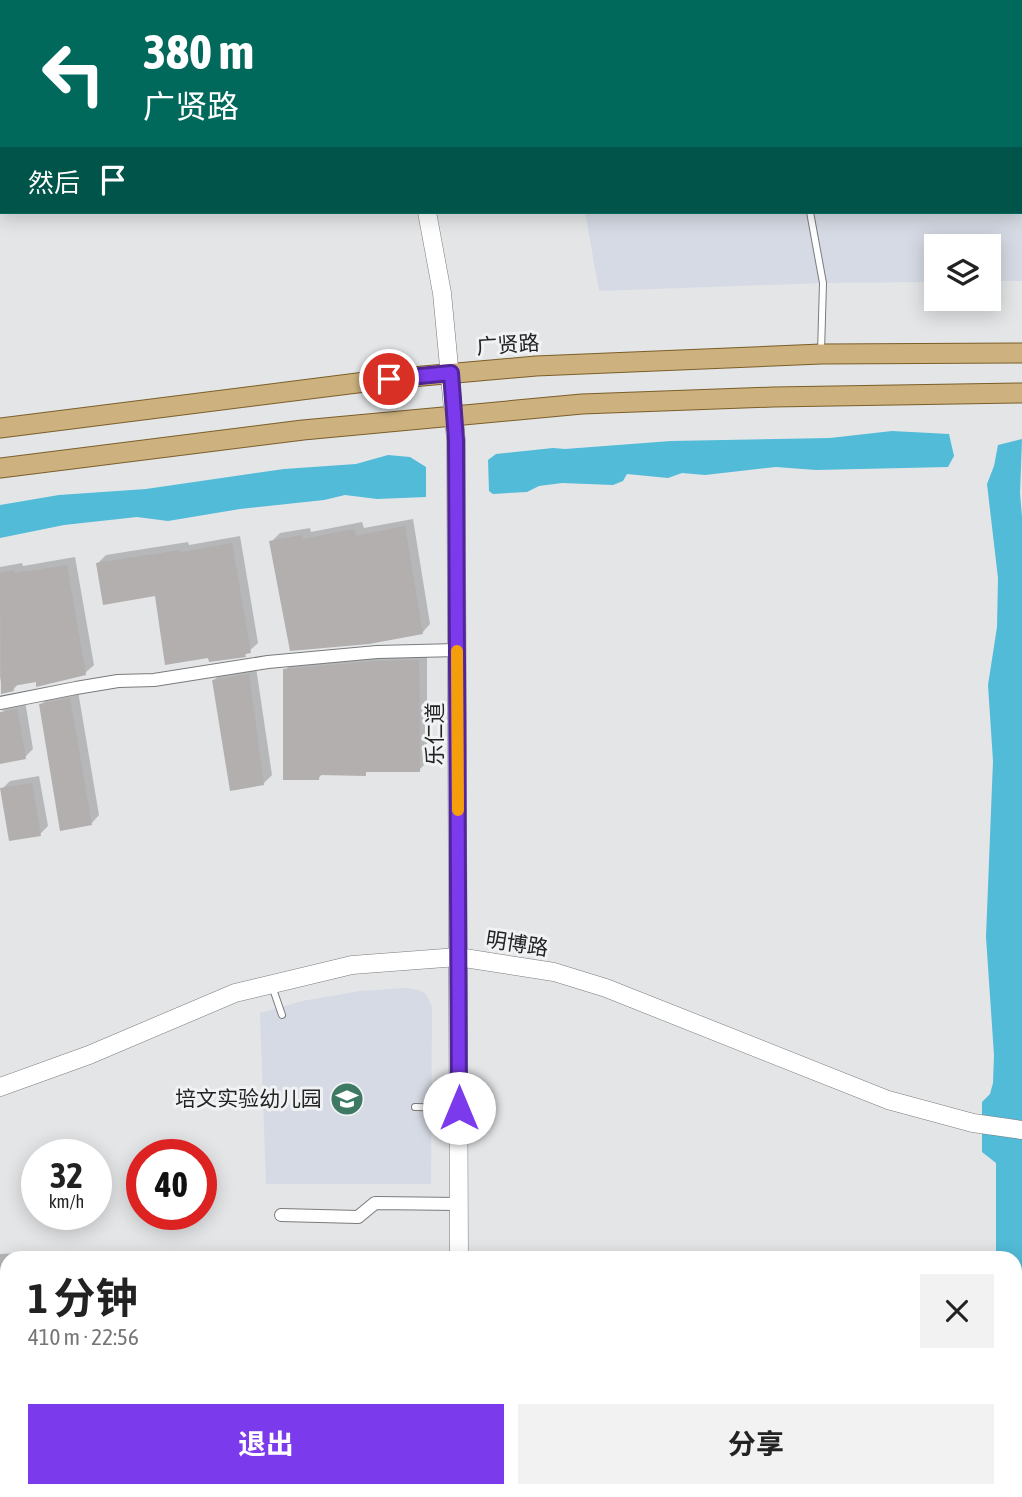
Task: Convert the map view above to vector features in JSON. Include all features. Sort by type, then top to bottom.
[{"type":"main road","name":"广贤路","points":[[0,428],[451,373],[536,366],[821,354],[1022,353]]},
{"type":"main road","points":[[0,468],[201,442],[455,415],[652,400],[1022,393]]},
{"type":"street","name":"乐仁道","points":[[427,214],[442,293],[455,415],[459,1251]]},
{"type":"street","points":[[0,703],[118,681],[154,680],[268,662],[377,652],[457,650]]},
{"type":"street","name":"明博路","points":[[0,1087],[89,1055],[235,993],[352,965],[458,957],[554,972],[606,988],[888,1100],[974,1123],[1022,1130]]},
{"type":"street","points":[[281,1215],[358,1217],[375,1203],[459,1205]]},
{"type":"lane","points":[[810,214],[822,283],[821,354]]},
{"type":"lane","points":[[272,984],[282,1015]]},
{"type":"lane","points":[[415,1107],[459,1108]]},
{"type":"shaded area","points":[[585,214],[1022,214],[1022,281],[1001,281],[1001,234],[924,234],[924,282],[599,291]]},
{"type":"shaded area","name":"培文实验幼儿园","points":[[406,988],[426,994],[432,1007],[431,1184],[266,1184],[260,1013],[302,1001],[360,991]]},
{"type":"water","points":[[892,431],[949,434],[954,456],[948,467],[816,470],[776,467],[705,475],[682,473],[668,478],[627,474],[623,481],[613,485],[562,483],[539,486],[527,492],[493,494],[489,491],[488,460],[496,454],[671,441],[830,438]]},
{"type":"water","points":[[1022,439],[1022,1251],[996,1251],[996,1163],[982,1152],[982,1102],[990,1094],[993,1083],[994,1055],[986,937],[993,761],[988,685],[997,627],[998,578],[987,484],[998,445]]},
{"type":"water","points":[[388,455],[410,457],[426,467],[426,497],[377,499],[345,495],[168,521],[137,517],[64,525],[0,538],[0,505],[59,495],[146,489],[284,469],[356,464]]},
{"type":"building","points":[[405,526],[423,634],[369,644],[290,651],[269,541],[302,535],[303,539],[354,529],[356,536]]},
{"type":"building","points":[[232,543],[251,653],[245,654],[246,657],[209,662],[208,658],[165,665],[155,596],[103,605],[96,563]]},
{"type":"building","points":[[67,565],[86,675],[36,687],[36,682],[13,686],[14,691],[1,694],[0,573]]},
{"type":"building","points":[[419,660],[420,772],[366,772],[366,776],[319,775],[319,780],[283,780],[283,669]]},
{"type":"building","points":[[249,674],[264,785],[230,791],[212,680]]},
{"type":"building","points":[[70,698],[92,825],[60,831],[39,704]]},
{"type":"building","points":[[17,709],[26,759],[0,764],[0,712]]},
{"type":"building","points":[[32,783],[41,836],[9,841],[0,788]]},
{"type":"slow traffic","points":[[457,651],[458,810]]},
{"type":"place","name":"培文实验幼儿园","points":[[347,1099]]},
{"type":"route","points":[[389,379],[451,373],[456,440],[459,1108]]}]
